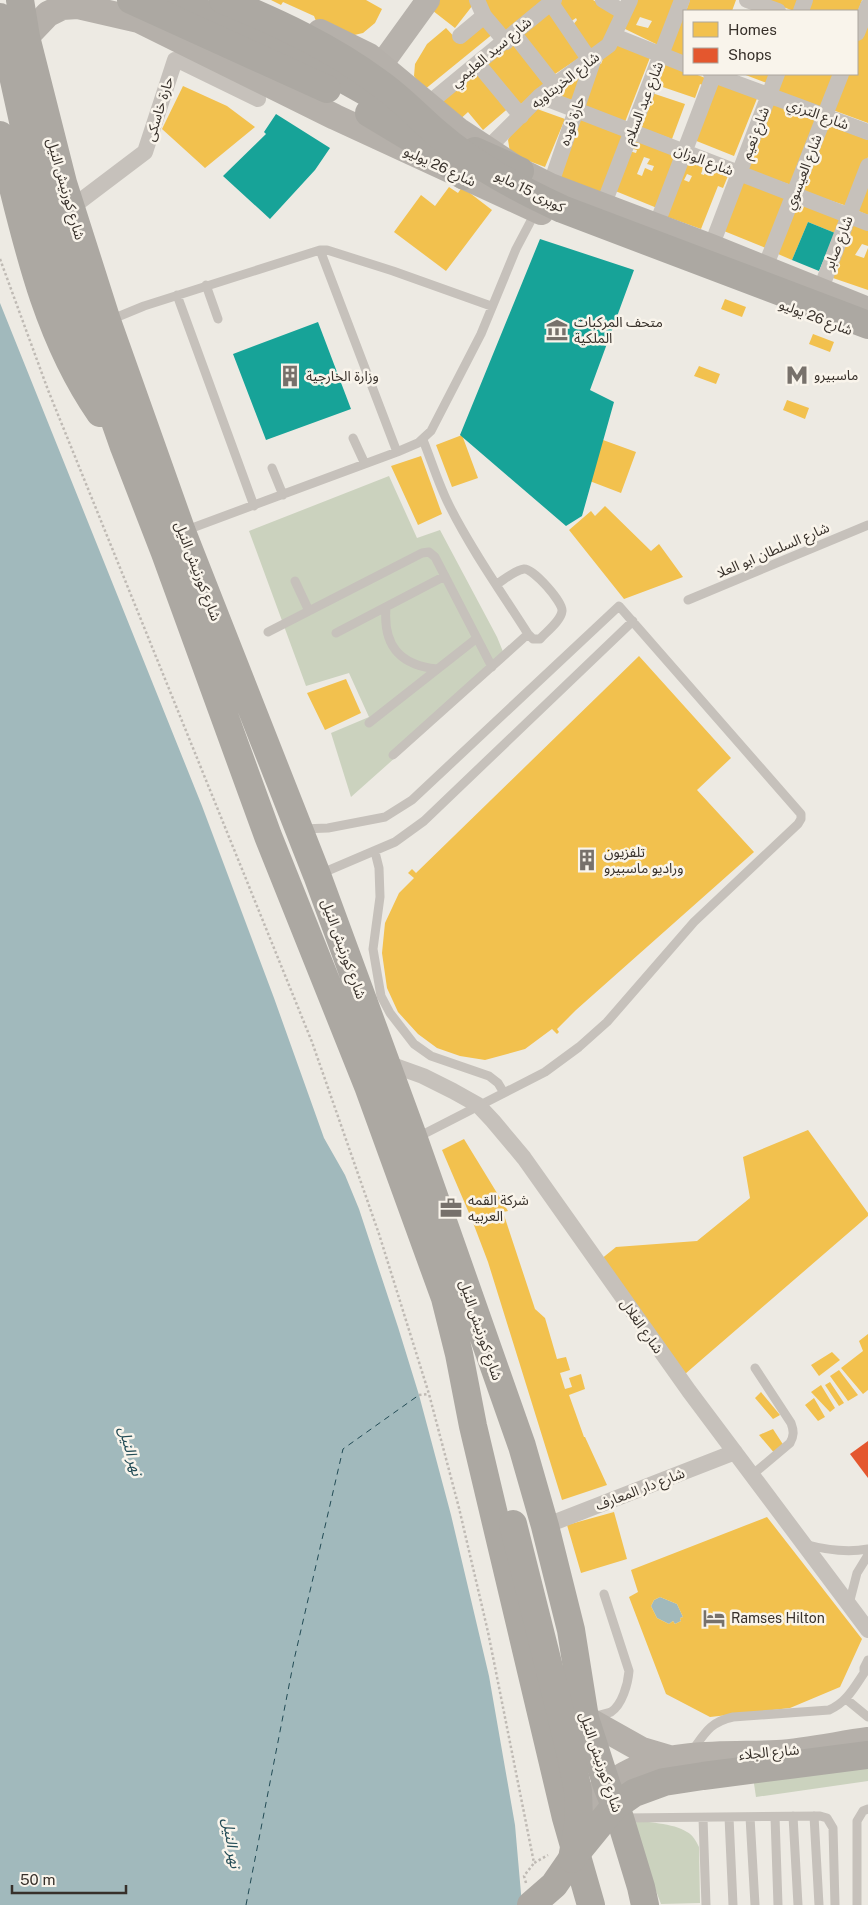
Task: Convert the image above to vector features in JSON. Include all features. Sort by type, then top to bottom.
[{"type":"highway","name":"شارع كورنيش النيل","points":[[20,0],[26,37],[45,116],[71,208],[107,322],[182,532],[317,875],[384,1062],[414,1139],[522,1446],[545,1526],[571,1630],[583,1711],[607,1786],[620,1818],[645,1905]]},
{"type":"highway","points":[[175,0],[277,46],[339,86],[464,176]]},
{"type":"highway","name":"كوبرى 15 مايو","points":[[223,0],[312,40],[346,60],[379,82],[439,135],[462,152],[536,197],[868,325]]},
{"type":"highway","points":[[135,7],[339,86],[520,171]]},
{"type":"highway","name":"شارع كورنيش النيل","points":[[0,17],[23,124],[46,216],[124,447],[165,553],[268,836],[374,1104],[445,1298],[459,1354],[473,1426],[571,1840],[591,1905]]},
{"type":"highway","points":[[0,135],[38,284],[66,354],[90,399],[124,447]]},
{"type":"highway","points":[[459,1354],[477,1386],[493,1429],[513,1524],[570,1751],[578,1791],[579,1820],[554,1885],[531,1905]]},
{"type":"highway","points":[[543,1718],[548,1728],[554,1732],[563,1731],[583,1711]]},
{"type":"highway","points":[[571,1840],[634,1793],[664,1782],[868,1755]]},
{"type":"main road","name":"شارع 26 يوليو","points":[[248,0],[313,28],[374,61],[458,130],[520,171],[550,186],[711,247],[764,270],[868,310]]},
{"type":"main road","name":"شارع 26 يوليو","points":[[26,37],[48,14],[62,7],[135,7],[198,48],[327,113],[536,210],[868,337]]},
{"type":"main road","name":"شارع الجلاء","points":[[583,1711],[642,1750],[678,1758]]},
{"type":"main road","name":"شارع الجلاء","points":[[571,1840],[607,1786],[638,1768],[678,1758],[780,1752],[868,1740]]},
{"type":"street","points":[[374,61],[410,0]]},
{"type":"street","points":[[374,61],[428,0]]},
{"type":"street","points":[[477,0],[484,16],[510,38],[554,85]]},
{"type":"street","points":[[603,0],[627,6]]},
{"type":"street","name":"شارع عبد السلام","points":[[603,206],[682,0]]},
{"type":"street","points":[[747,0],[775,10]]},
{"type":"street","points":[[553,1],[592,57]]},
{"type":"street","name":"شارع سيد العليمي","points":[[428,104],[553,1]]},
{"type":"street","name":"شارع الخربتاويه","points":[[486,150],[540,96],[609,45],[627,6]]},
{"type":"street","points":[[858,31],[868,6]]},
{"type":"street","points":[[460,36],[484,16]]},
{"type":"street","points":[[614,36],[683,64]]},
{"type":"street","name":"حارة فوده","points":[[550,186],[592,57]]},
{"type":"street","name":"حارة خاسكى","points":[[71,208],[144,152],[173,62],[178,60],[258,99]]},
{"type":"street","points":[[478,64],[520,116]]},
{"type":"street","points":[[656,226],[713,75]]},
{"type":"street","name":"شارع الترزي","points":[[716,75],[868,132]]},
{"type":"street","name":"شارع نعيم","points":[[711,247],[777,75]]},
{"type":"street","name":"شارع العيسوي","points":[[764,270],[841,75]]},
{"type":"street","name":"شارع الوزان","points":[[540,96],[868,223]]},
{"type":"street","name":"شارع صابر","points":[[820,291],[868,166]]},
{"type":"street","name":"شارع الغلال","points":[[384,1062],[423,1076],[478,1105],[524,1158],[689,1391],[868,1630]]},
{"type":"street","name":"شارع دار المعارف","points":[[545,1526],[735,1452]]},
{"type":"lane","points":[[182,532],[397,452],[423,440],[431,431],[480,334],[516,249],[536,210]]},
{"type":"lane","points":[[107,322],[144,306],[206,285],[320,250],[327,250],[393,271],[492,306]]},
{"type":"lane","points":[[320,250],[397,452]]},
{"type":"lane","points":[[206,285],[218,319]]},
{"type":"lane","points":[[177,295],[254,506]]},
{"type":"lane","points":[[353,438],[365,464]]},
{"type":"lane","points":[[423,440],[450,507],[497,584],[528,634],[533,639],[540,639],[559,618],[562,611],[560,603],[533,571],[526,568],[519,570],[497,584]]},
{"type":"lane","points":[[272,468],[283,495]]},
{"type":"lane","name":"شارع السلطان ابو العلا","points":[[688,600],[868,525]]},
{"type":"lane","points":[[268,632],[425,552],[429,552],[435,557],[492,667]]},
{"type":"lane","points":[[336,634],[445,576]]},
{"type":"lane","points":[[295,582],[309,611]]},
{"type":"lane","points":[[299,830],[328,828],[385,817],[412,800],[619,606],[798,809],[800,814],[801,819],[694,922],[607,1022],[579,1047],[545,1072],[414,1139]]},
{"type":"lane","points":[[386,608],[385,624],[389,640],[396,651],[406,660],[421,667],[436,669]]},
{"type":"lane","points":[[317,875],[395,842],[424,821],[632,621]]},
{"type":"lane","points":[[393,755],[528,634]]},
{"type":"lane","points":[[369,723],[477,638]]},
{"type":"lane","points":[[375,852],[379,868],[380,897],[373,949],[381,996],[390,1013],[414,1044],[431,1056],[489,1076],[498,1083],[504,1093]]},
{"type":"lane","points":[[752,1475],[790,1443],[794,1437],[794,1429],[791,1423],[755,1368]]},
{"type":"lane","points":[[784,1518],[776,1521],[805,1554],[868,1640]]},
{"type":"lane","points":[[804,1544],[839,1552],[868,1549]]},
{"type":"lane","points":[[849,1604],[857,1573],[868,1555]]},
{"type":"lane","points":[[583,1711],[609,1713],[616,1708],[628,1681],[629,1672],[604,1594]]},
{"type":"lane","points":[[678,1758],[713,1724],[722,1719],[829,1710],[839,1706],[864,1673],[868,1660]]},
{"type":"lane","points":[[846,1699],[868,1717]]},
{"type":"lane","points":[[857,1905],[857,1821],[863,1811],[868,1809]]},
{"type":"lane","points":[[620,1818],[775,1816],[827,1818],[832,1824],[835,1905]]},
{"type":"lane","points":[[775,1816],[778,1905]]},
{"type":"lane","points":[[793,1816],[798,1905]]},
{"type":"lane","points":[[814,1816],[818,1905]]},
{"type":"lane","points":[[730,1817],[733,1905]]},
{"type":"lane","points":[[750,1817],[754,1905]]},
{"type":"lane","points":[[703,1818],[706,1905]]},
{"type":"lane","points":[[857,1885],[868,1885]]},
{"type":"path","points":[[0,258],[48,390],[312,1042],[379,1234],[429,1394],[459,1508],[488,1632],[534,1863]]},
{"type":"path","points":[[419,1395],[429,1394]]},
{"type":"path","points":[[524,1876],[534,1863],[571,1840]]},
{"type":"green space","points":[[389,476],[417,538],[440,530],[497,637],[506,659],[351,797],[331,733],[369,717],[349,673],[306,686],[249,531]]},
{"type":"green space","points":[[868,1761],[868,1781],[756,1797],[753,1777]]},
{"type":"green space","points":[[629,1820],[659,1823],[675,1827],[693,1836],[699,1847],[700,1903],[661,1904]]},
{"type":"water","name":"نهر النيل","points":[[0,303],[202,806],[324,1138],[345,1175],[359,1209],[398,1327],[419,1395],[451,1515],[489,1676],[515,1825],[522,1905],[0,1905]]},
{"type":"water","points":[[660,1597],[677,1604],[683,1617],[680,1618],[681,1621],[675,1624],[673,1621],[669,1624],[657,1618],[651,1606],[654,1600]]},
{"type":"building: Homes","points":[[271,0],[366,0],[382,9],[375,23],[363,33],[350,36],[316,21],[314,16],[283,2],[281,5]]},
{"type":"building: Homes","points":[[433,0],[476,1],[455,28],[428,7]]},
{"type":"building: Homes","points":[[480,0],[547,0],[505,35]]},
{"type":"building: Homes","points":[[561,0],[593,0],[618,15],[613,32],[590,54],[571,27],[577,20],[576,18],[570,22],[556,4]]},
{"type":"building: Homes","points":[[637,0],[679,0],[658,45],[621,27]],"holes":[[[640,17],[652,21],[648,28],[636,25]]]},
{"type":"building: Homes","points":[[690,0],[736,0],[732,10],[686,10]]},
{"type":"building: Homes","points":[[764,0],[799,0],[794,10]]},
{"type":"building: Homes","points":[[808,0],[862,0],[858,11],[804,10]]},
{"type":"building: Homes","points":[[549,10],[582,56],[552,76],[519,33]]},
{"type":"building: Homes","points":[[683,18],[683,57],[666,51]]},
{"type":"building: Homes","points":[[484,21],[494,33],[424,90],[414,76],[415,64],[427,44],[446,28],[459,42]]},
{"type":"building: Homes","points":[[868,22],[868,123],[830,109],[844,75],[858,75],[858,37]]},
{"type":"building: Homes","points":[[513,39],[548,83],[516,108],[481,64]]},
{"type":"building: Homes","points":[[617,42],[651,55],[625,122],[585,106],[596,62],[601,64],[607,49]]},
{"type":"building: Homes","points":[[662,62],[683,70],[683,75],[698,75],[708,79],[705,86],[700,84],[695,98],[654,84]]},
{"type":"building: Homes","points":[[585,65],[573,101],[550,92]]},
{"type":"building: Homes","points":[[478,69],[511,106],[483,130],[468,112],[456,123],[439,103]]},
{"type":"building: Homes","points":[[746,75],[771,75],[767,83]]},
{"type":"building: Homes","points":[[782,75],[834,75],[820,108],[775,91]]},
{"type":"building: Homes","points":[[713,79],[758,96],[734,156],[684,136]]},
{"type":"building: Homes","points":[[183,86],[227,106],[255,127],[205,168],[162,129]]},
{"type":"building: Homes","points":[[649,92],[685,104],[672,139],[636,126]]},
{"type":"building: Homes","points":[[771,103],[817,121],[794,186],[745,169]]},
{"type":"building: Homes","points":[[526,105],[565,119],[545,167],[513,155],[510,152],[508,140]]},
{"type":"building: Homes","points":[[580,114],[627,133],[601,195],[553,176]]},
{"type":"building: Homes","points":[[824,123],[868,140],[868,157],[850,207],[799,190]]},
{"type":"building: Homes","points":[[635,136],[679,152],[657,208],[608,188],[629,151],[636,153],[637,150],[630,148]],"holes":[[[644,157],[650,159],[647,164],[654,166],[652,171],[645,168],[642,176],[637,174]]]},
{"type":"building: Homes","points":[[688,156],[705,163],[701,174],[704,175],[709,163],[730,171],[723,188],[718,186],[701,229],[662,215]],"holes":[[[687,174],[692,176],[689,182],[684,180]]]},
{"type":"building: Homes","points":[[740,176],[791,189],[768,249],[719,229]]},
{"type":"building: Homes","points":[[868,179],[868,215],[856,210]]},
{"type":"building: Homes","points":[[449,187],[458,193],[462,187],[492,210],[446,271],[394,232],[421,195],[435,206]]},
{"type":"building: Homes","points":[[795,196],[843,215],[835,233],[808,222],[792,260],[771,251]]},
{"type":"building: Homes","points":[[851,221],[868,228],[868,246],[862,244],[855,255],[864,258],[868,248],[868,290],[833,278]]},
{"type":"building: Homes","points":[[725,299],[746,307],[742,317],[721,309]]},
{"type":"building: Homes","points":[[813,334],[834,342],[830,352],[809,344]]},
{"type":"building: Homes","points":[[699,366],[720,374],[716,384],[694,376]]},
{"type":"building: Homes","points":[[787,400],[809,408],[805,419],[783,410]]},
{"type":"building: Homes","points":[[462,435],[478,478],[452,487],[436,445]]},
{"type":"building: Homes","points":[[603,440],[636,452],[621,493],[587,480]]},
{"type":"building: Homes","points":[[421,456],[442,514],[418,525],[391,466]]},
{"type":"building: Homes","points":[[605,506],[651,551],[659,544],[683,577],[624,599],[569,530],[591,511],[595,516]]},
{"type":"building: Homes","name":"تلفزيون وراديو ماسبيرو","points":[[639,656],[731,758],[697,790],[754,852],[576,1010],[557,1029],[559,1032],[557,1034],[552,1029],[525,1049],[485,1060],[460,1056],[437,1048],[418,1034],[398,1012],[387,988],[382,953],[385,923],[399,893],[414,878],[408,873],[412,869],[416,873]]},
{"type":"building: Homes","points":[[346,679],[361,713],[325,730],[307,693]]},
{"type":"building: Homes","points":[[808,1130],[868,1213],[868,1216],[685,1374],[600,1260],[616,1247],[697,1241],[750,1198],[743,1157]]},
{"type":"building: Homes","points":[[464,1139],[508,1211],[503,1212],[535,1309],[545,1318],[557,1359],[566,1357],[570,1370],[560,1373],[565,1389],[572,1387],[569,1378],[581,1374],[585,1389],[569,1395],[584,1437],[607,1485],[562,1500],[488,1262],[442,1150]]},
{"type":"building: Homes","points":[[868,1334],[868,1390],[863,1394],[841,1368],[863,1351],[859,1341]]},
{"type":"building: Homes","points":[[832,1352],[840,1360],[819,1376],[811,1365]]},
{"type":"building: Homes","points":[[839,1370],[858,1395],[848,1401],[830,1376]]},
{"type":"building: Homes","points":[[830,1382],[844,1403],[839,1406],[825,1385]]},
{"type":"building: Homes","points":[[821,1385],[835,1408],[830,1412],[811,1392]]},
{"type":"building: Homes","points":[[761,1392],[780,1415],[773,1419],[755,1398]]},
{"type":"building: Homes","points":[[814,1398],[825,1417],[818,1421],[805,1405]]},
{"type":"building: Homes","points":[[773,1429],[784,1446],[776,1455],[759,1435]]},
{"type":"building: Homes","points":[[614,1512],[627,1559],[581,1573],[567,1525]]},
{"type":"building: Homes","name":"Ramses Hilton","points":[[767,1517],[862,1639],[840,1687],[790,1708],[710,1717],[666,1694],[629,1597],[638,1592],[631,1570]],"holes":[[[660,1597],[677,1604],[683,1617],[680,1618],[681,1621],[675,1624],[673,1621],[669,1624],[657,1618],[651,1606],[654,1600]]]},
{"type":"building: Shops","points":[[868,1441],[868,1478],[850,1454]]},
{"type":"building: Public","points":[[276,114],[330,148],[315,170],[270,219],[223,176],[266,134],[264,132]]},
{"type":"building: Public","points":[[808,222],[835,233],[819,271],[792,260]]},
{"type":"building: Public","name":"متحف المركبات الملكية","points":[[540,239],[634,270],[590,390],[614,402],[582,516],[566,526],[460,435]]},
{"type":"building: Public","name":"وزارة الخارجية","points":[[318,322],[351,409],[266,440],[233,354]]},
{"type":"ferry route","points":[[246,1905],[294,1660],[343,1449],[419,1395]]},
{"type":"place","name":"متحف المركبات الملكية","points":[[557,330]]},
{"type":"place","name":"ماسبيرو","points":[[797,375]]},
{"type":"place","name":"وزارة الخارجية","points":[[290,376]]},
{"type":"place","name":"تلفزيون وراديو ماسبيرو","points":[[587,860]]},
{"type":"place","name":"شركة القمه العربيه","points":[[451,1208]]},
{"type":"place","name":"Ramses Hilton","points":[[714,1618]]}]
